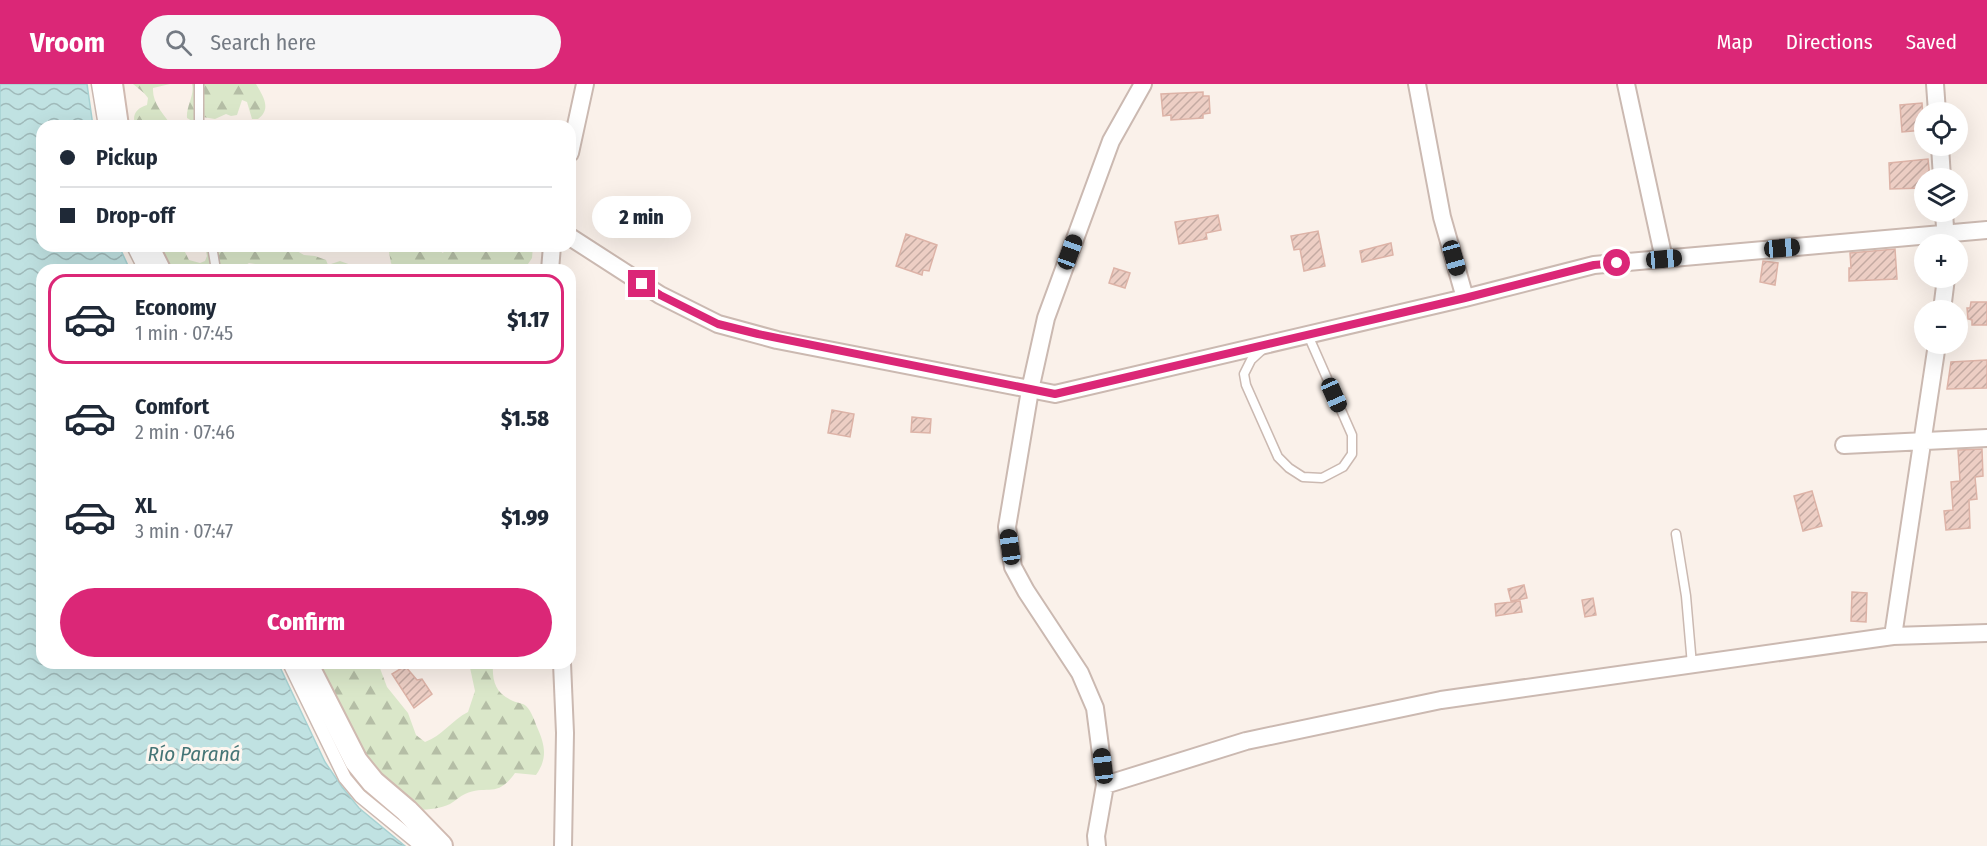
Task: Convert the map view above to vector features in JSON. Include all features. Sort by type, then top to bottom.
[{"type":"main road","points":[[111,84],[116,120]]},
{"type":"main road","points":[[309,669],[356,761],[373,782],[407,811],[441,846]]},
{"type":"street","points":[[98,84],[104,120]]},
{"type":"street","points":[[576,125],[585,84]]},
{"type":"street","points":[[1096,846],[1105,785],[1095,708],[1080,673],[1026,591],[1013,567],[1007,527],[1030,390],[1046,318],[1111,141],[1143,84]]},
{"type":"street","points":[[1417,84],[1442,217],[1465,298]]},
{"type":"street","points":[[1626,84],[1664,259]]},
{"type":"street","points":[[1935,84],[1936,102]]},
{"type":"street","points":[[1968,234],[1987,230]]},
{"type":"street","points":[[576,241],[660,295],[718,324],[777,340],[1055,394],[1465,298],[1594,265],[1914,241]]},
{"type":"street","points":[[1893,636],[1935,354]]},
{"type":"street","points":[[1844,444],[1987,438]]},
{"type":"street","points":[[1105,785],[1246,741],[1441,700],[1893,636],[1987,633]]},
{"type":"street","points":[[292,669],[345,778],[360,796],[421,846]]},
{"type":"street","points":[[562,669],[565,733],[563,846]]},
{"type":"lane","points":[[199,84],[199,120]]},
{"type":"lane","points":[[1268,345],[1251,360],[1247,367],[1244,374],[1246,385],[1278,457],[1303,477],[1322,478],[1343,467],[1352,454],[1352,435],[1308,335]]},
{"type":"lane","points":[[1676,534],[1686,596],[1692,665]]},
{"type":"green space","points":[[133,84],[170,84],[153,88],[154,99],[168,120],[134,120],[140,108],[147,105],[148,98]]},
{"type":"green space","points":[[192,84],[256,84],[265,102],[265,111],[258,119],[252,119],[247,102],[242,100],[237,115],[226,114],[215,119],[203,117],[190,120],[187,118]]},
{"type":"green space","points":[[160,252],[185,252],[189,260],[200,263],[205,261],[206,252],[299,252],[326,260],[328,264],[167,264]]},
{"type":"green space","points":[[389,252],[532,252],[528,264],[391,263]]},
{"type":"green space","points":[[340,261],[348,264],[331,264]]},
{"type":"green space","points":[[311,669],[380,669],[387,687],[408,713],[416,735],[425,742],[437,736],[468,712],[475,691],[470,669],[493,669],[494,681],[498,690],[507,698],[525,705],[533,716],[544,751],[540,769],[536,775],[515,773],[503,786],[491,790],[473,791],[443,807],[422,810],[393,808]]},
{"type":"water","name":"Río Paraná","points":[[0,84],[87,84],[92,120],[36,120],[36,252],[122,252],[127,264],[36,264],[36,669],[281,669],[325,762],[342,787],[359,808],[405,846],[0,846]]},
{"type":"building","points":[[1203,92],[1203,96],[1209,96],[1210,113],[1203,114],[1203,118],[1171,120],[1171,115],[1163,116],[1161,94]]},
{"type":"building","points":[[1914,104],[1914,131],[1902,132],[1900,105]]},
{"type":"building","points":[[1928,159],[1929,168],[1914,168],[1914,188],[1890,189],[1889,163]]},
{"type":"building","points":[[1218,215],[1221,230],[1206,233],[1207,239],[1179,244],[1175,222]]},
{"type":"building","points":[[1318,231],[1325,266],[1304,271],[1300,249],[1294,250],[1291,236]]},
{"type":"building","points":[[906,234],[937,245],[929,271],[923,270],[922,275],[896,266]]},
{"type":"building","points":[[1391,243],[1393,255],[1362,262],[1360,251]]},
{"type":"building","points":[[1895,249],[1897,279],[1849,281],[1850,253]]},
{"type":"building","points":[[1763,261],[1778,263],[1775,285],[1760,282]]},
{"type":"building","points":[[1114,268],[1130,273],[1125,288],[1109,283]]},
{"type":"building","points":[[1971,302],[1987,302],[1987,325],[1972,325],[1972,320],[1968,319],[1968,308]]},
{"type":"building","points":[[1987,360],[1987,388],[1947,389],[1951,362]]},
{"type":"building","points":[[832,410],[854,414],[850,437],[828,433]]},
{"type":"building","points":[[912,417],[931,419],[930,433],[911,432]]},
{"type":"building","points":[[1982,449],[1983,476],[1975,477],[1977,499],[1969,500],[1970,528],[1946,530],[1944,511],[1953,510],[1951,482],[1960,481],[1958,450]]},
{"type":"building","points":[[1812,491],[1822,526],[1803,531],[1794,496]]},
{"type":"building","points":[[1524,585],[1527,598],[1511,601],[1508,589]]},
{"type":"building","points":[[1852,592],[1867,593],[1866,622],[1851,621]]},
{"type":"building","points":[[1593,598],[1596,615],[1585,617],[1582,600]]},
{"type":"building","points":[[1520,601],[1522,612],[1496,616],[1495,604]]},
{"type":"building","points":[[400,669],[408,669],[417,680],[422,679],[432,694],[414,708],[392,674]]},
{"type":"route","points":[[642,284],[718,324],[777,340],[1055,394],[1465,298],[1594,265],[1617,263]]}]
